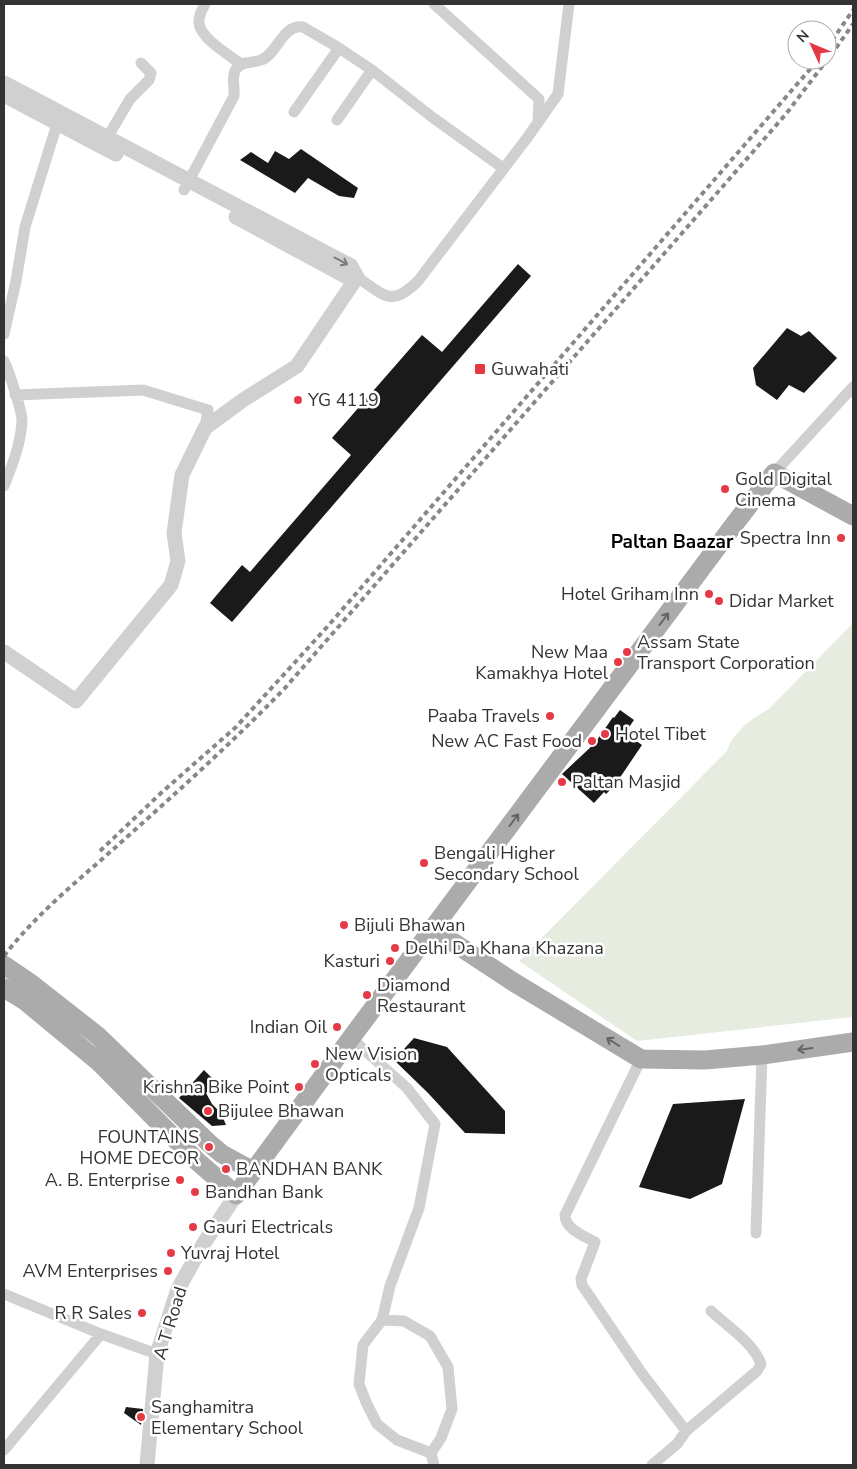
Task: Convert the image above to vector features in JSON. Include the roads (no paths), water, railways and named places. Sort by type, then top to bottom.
[{"type":"main road","points":[[4,988],[25,1001],[100,1063],[197,1161],[236,1195],[351,1038],[774,473],[853,516]]},
{"type":"main road","points":[[433,929],[515,983],[641,1059],[705,1060],[762,1055],[853,1042]]},
{"type":"main road","points":[[4,965],[29,982],[98,1036],[222,1154],[253,1171]]},
{"type":"street","points":[[205,4],[198,20],[204,36],[241,64]]},
{"type":"street","points":[[434,4],[539,100],[538,122]]},
{"type":"street","points":[[4,83],[107,138],[345,276],[357,277],[385,296],[394,298],[411,288],[558,94],[569,4]]},
{"type":"street","points":[[187,186],[234,96],[234,72],[241,64],[264,59],[290,30],[296,26],[303,27],[372,70],[432,117],[503,168]]},
{"type":"street","points":[[294,112],[339,48]]},
{"type":"street","points":[[107,138],[130,99],[149,80],[151,73],[141,63]]},
{"type":"street","points":[[337,120],[372,70]]},
{"type":"street","points":[[4,96],[57,124],[187,186]]},
{"type":"street","points":[[4,334],[16,281],[25,227],[57,124]]},
{"type":"street","points":[[205,428],[243,400],[297,366],[357,277]]},
{"type":"street","points":[[4,361],[22,420],[13,463],[4,486]]},
{"type":"street","points":[[774,473],[853,387]]},
{"type":"street","points":[[4,652],[76,701],[171,585],[178,561],[174,532],[182,475],[205,428],[208,410],[143,390],[15,395]]},
{"type":"street","points":[[351,1038],[407,1088],[435,1124],[419,1208],[390,1286],[382,1320],[363,1345],[360,1384],[366,1402],[377,1424],[397,1440],[431,1453]]},
{"type":"street","points":[[756,1233],[762,1055]]},
{"type":"street","points":[[641,1059],[565,1216],[565,1221],[569,1226],[595,1242],[581,1279],[582,1285],[642,1372],[686,1431]]},
{"type":"street","name":"A T Road","points":[[147,1465],[158,1354],[178,1289],[204,1243],[236,1195]]},
{"type":"street","points":[[4,1294],[100,1334],[158,1354]]},
{"type":"street","points":[[652,1465],[677,1444],[686,1431],[757,1371],[761,1364],[758,1357],[746,1343],[711,1311]]},
{"type":"street","points":[[382,1320],[404,1321],[430,1336],[448,1367],[452,1409],[441,1438],[431,1453],[434,1465]]},
{"type":"street","points":[[4,1450],[100,1334]]},
{"type":"railway","points":[[837,33],[853,10]]},
{"type":"railway","points":[[837,47],[853,24]]},
{"type":"railway","points":[[100,851],[161,793],[236,727],[328,626],[809,70]]},
{"type":"railway","points":[[4,956],[30,926],[73,884],[203,768],[285,688],[786,114],[819,70]]},
{"type":"place","name":"Guwahati","points":[[480,369]]},
{"type":"place","name":"YG 4119","points":[[298,400]]},
{"type":"place","name":"Gold Digital Cinema","points":[[725,489]]},
{"type":"place","name":"Spectra Inn","points":[[841,538]]},
{"type":"place","name":"Hotel Griham Inn","points":[[709,594]]},
{"type":"place","name":"Didar Market","points":[[719,601]]},
{"type":"place","name":"Assam State Transport Corporation","points":[[627,652]]},
{"type":"place","name":"New Maa Kamakhya Hotel","points":[[618,662]]},
{"type":"place","name":"Paaba Travels","points":[[550,716]]},
{"type":"place","name":"Hotel Tibet","points":[[605,734]]},
{"type":"place","name":"New AC Fast Food","points":[[592,741]]},
{"type":"place","name":"Paltan Masjid","points":[[562,782]]},
{"type":"place","name":"Bengali Higher Secondary School","points":[[424,863]]},
{"type":"place","name":"Bijuli Bhawan","points":[[344,925]]},
{"type":"place","name":"Delhi Da Khana Khazana","points":[[395,948]]},
{"type":"place","name":"Kasturi","points":[[390,961]]},
{"type":"place","name":"Diamond Restaurant","points":[[367,995]]},
{"type":"place","name":"Indian Oil","points":[[337,1027]]},
{"type":"place","name":"New Vision Opticals","points":[[315,1064]]},
{"type":"place","name":"Krishna Bike Point","points":[[299,1087]]},
{"type":"place","name":"Bijulee Bhawan","points":[[208,1111]]},
{"type":"place","name":"FOUNTAINS HOME DECOR","points":[[209,1147]]},
{"type":"place","name":"BANDHAN BANK","points":[[226,1169]]},
{"type":"place","name":"A. B. Enterprise","points":[[180,1180]]},
{"type":"place","name":"Bandhan Bank","points":[[195,1192]]},
{"type":"place","name":"Gauri Electricals","points":[[193,1227]]},
{"type":"place","name":"Yuvraj Hotel","points":[[171,1253]]},
{"type":"place","name":"AVM Enterprises","points":[[168,1271]]},
{"type":"place","name":"R R Sales","points":[[142,1313]]},
{"type":"place","name":"Sanghamitra Elementary School","points":[[141,1417]]},
{"type":"district","name":"Paltan Baazar","points":[[672,541]]}]
